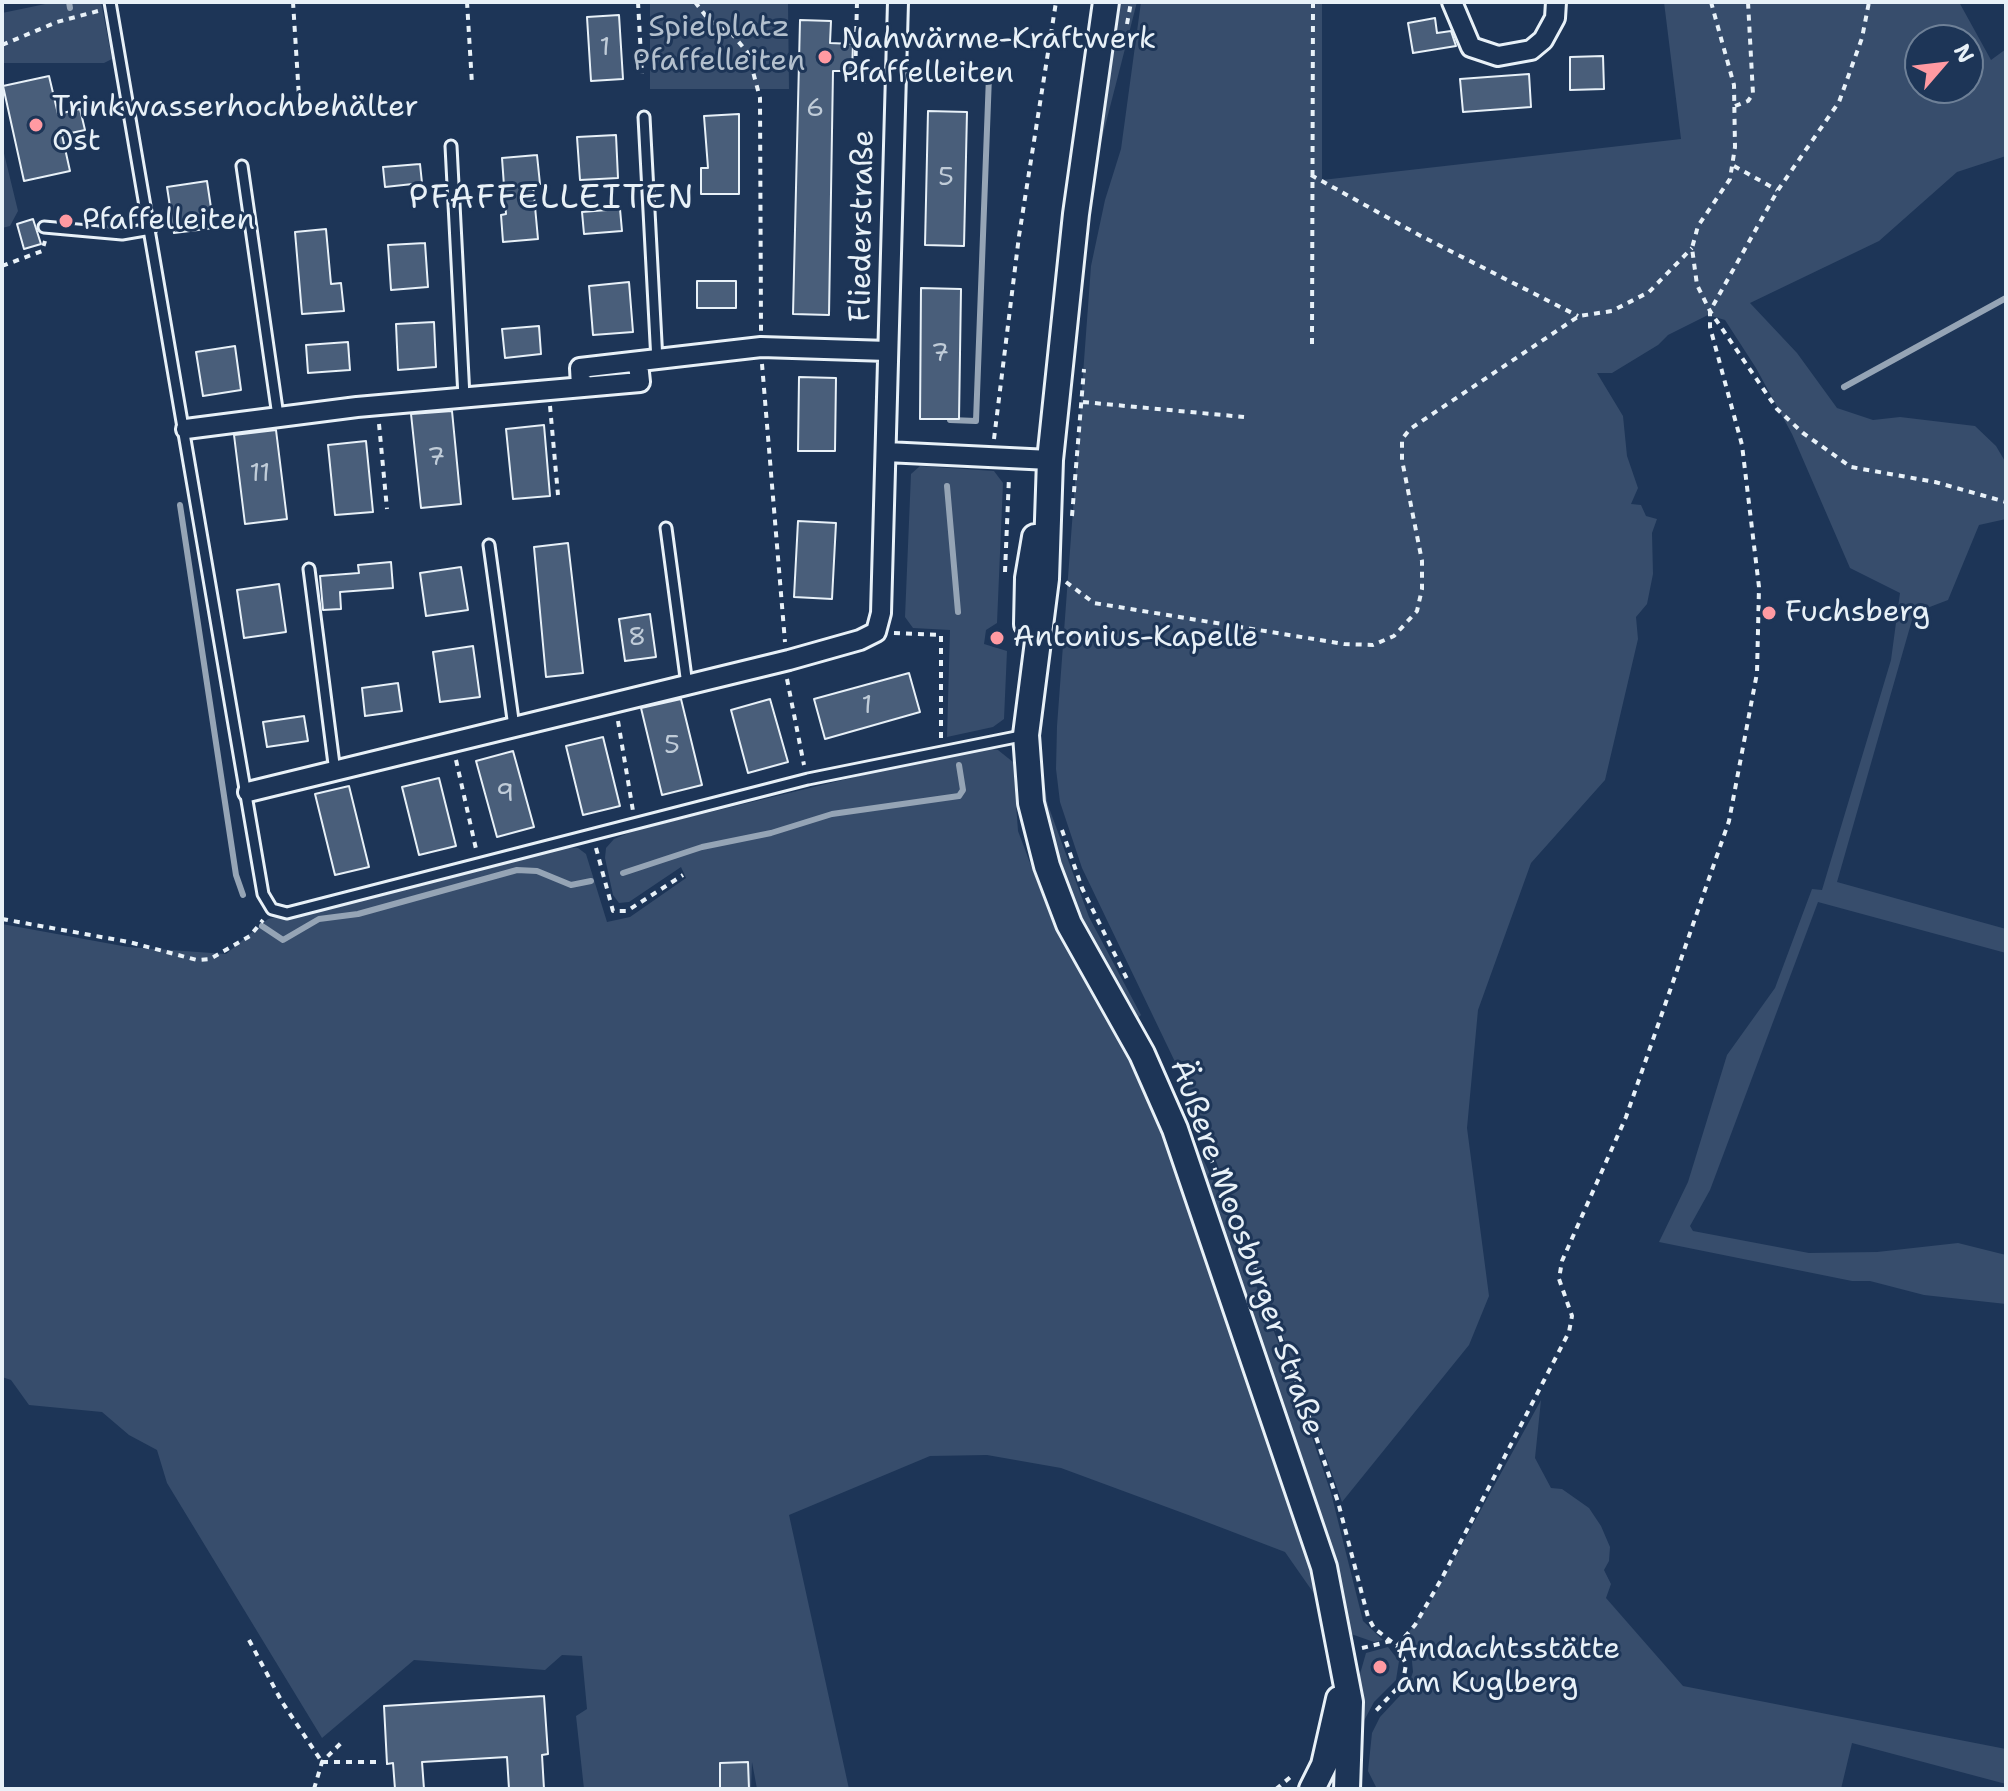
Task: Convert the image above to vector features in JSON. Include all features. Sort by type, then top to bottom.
[{"type":"street","name":"Fliederstraße","points":[[876,632],[881,613],[898,2]]},
{"type":"street","name":"Äußere Moosburger Straße","points":[[1106,2],[1076,214],[1050,460],[1046,579],[1026,729],[1031,803],[1047,866],[1069,924],[1142,1054],[1175,1129],[1324,1567],[1352,1664],[1347,1789]]},
{"type":"street","points":[[1452,2],[1471,47],[1498,56],[1531,50],[1543,40],[1555,18],[1556,2]]},
{"type":"street","points":[[186,429],[278,416],[640,382],[648,362],[761,347],[888,351]]},
{"type":"street","points":[[886,452],[1050,460]]},
{"type":"street","points":[[248,792],[786,660],[860,640],[876,632]]},
{"type":"street","name":"Äußere Moosburger Straße","points":[[1312,1789],[1324,1765],[1352,1664]]},
{"type":"lane","points":[[111,5],[186,429],[263,894],[272,909],[287,913],[808,779],[1026,729]]},
{"type":"lane","points":[[644,117],[648,362]]},
{"type":"lane","points":[[451,146],[464,397]]},
{"type":"lane","points":[[242,166],[278,416]]},
{"type":"lane","points":[[44,227],[122,234],[151,229]]},
{"type":"lane","points":[[666,528],[687,685]]},
{"type":"lane","points":[[489,545],[514,727]]},
{"type":"lane","points":[[309,569],[335,772]]},
{"type":"path","points":[[293,2],[299,97]]},
{"type":"path","points":[[467,2],[472,84]]},
{"type":"path","points":[[638,2],[642,74]]},
{"type":"path","points":[[695,2],[709,20],[732,34],[748,53],[760,98],[761,347],[786,660],[808,779]]},
{"type":"path","points":[[857,2],[855,81],[894,83]]},
{"type":"path","points":[[1005,575],[1001,458],[1019,236],[1056,2]]},
{"type":"path","points":[[1312,344],[1313,2]]},
{"type":"path","points":[[1711,2],[1731,70],[1735,106],[1734,166],[1722,194],[1698,226],[1692,248],[1697,285],[1710,311],[1777,409],[1803,433],[1851,467],[1935,482],[2006,502]]},
{"type":"path","points":[[1735,106],[1748,101],[1753,94],[1748,2]]},
{"type":"path","points":[[1368,1721],[1403,1682],[1406,1664],[1397,1646],[1415,1625],[1442,1578],[1569,1332],[1572,1316],[1559,1279],[1562,1261],[1626,1117],[1729,821],[1757,673],[1759,587],[1742,445],[1710,327],[1710,311],[1778,190],[1839,102],[1862,38],[1869,2]]},
{"type":"path","points":[[2,45],[57,22],[111,5]]},
{"type":"path","points":[[1734,166],[1778,190]]},
{"type":"path","points":[[1311,175],[1419,235],[1579,316]]},
{"type":"path","points":[[2,266],[42,251],[44,227]]},
{"type":"path","points":[[1067,582],[1094,603],[1344,644],[1373,645],[1394,636],[1417,611],[1422,589],[1422,561],[1404,478],[1402,439],[1410,429],[1579,316],[1612,311],[1649,292],[1692,248]]},
{"type":"path","points":[[548,390],[558,495]]},
{"type":"path","points":[[1072,519],[1082,402],[1244,417]]},
{"type":"path","points":[[377,406],[387,509]]},
{"type":"path","points":[[876,632],[941,635],[941,750]]},
{"type":"path","points":[[615,703],[635,823]]},
{"type":"path","points":[[452,742],[479,862]]},
{"type":"path","points":[[593,834],[613,911],[627,911],[683,875]]},
{"type":"path","points":[[2,919],[129,942],[197,960],[210,959],[250,936],[272,909]]},
{"type":"path","points":[[249,1640],[282,1702],[322,1762]]},
{"type":"path","points":[[1352,1664],[1359,1649],[1391,1641]]},
{"type":"path","points":[[314,1789],[322,1762],[341,1743]]},
{"type":"path","points":[[322,1762],[382,1762]]},
{"type":"green space","points":[[55,2],[101,2],[112,59],[104,63],[2,63],[2,13]]},
{"type":"green space","name":"Spielplatz Pfaffelleiten","points":[[650,2],[788,2],[789,89],[650,89]]},
{"type":"green space","points":[[1114,2],[1137,2],[1101,142],[1088,153]]},
{"type":"green space","points":[[1141,2],[1322,2],[1322,180],[1681,139],[1664,2],[1959,2],[1971,24],[1904,24],[1904,104],[1984,104],[1984,47],[1991,60],[2006,49],[2006,156],[1957,172],[1879,241],[1750,303],[1797,353],[1837,408],[1873,420],[1900,417],[1975,426],[1996,446],[2006,463],[2006,519],[1979,525],[1948,600],[1914,613],[1837,882],[2006,929],[2006,953],[1818,902],[1710,1190],[1690,1226],[1693,1231],[1809,1253],[1877,1252],[1958,1243],[2006,1255],[2006,1304],[1924,1295],[1870,1281],[1852,1281],[1659,1242],[1688,1182],[1727,1055],[1775,988],[1812,889],[1822,890],[1891,660],[1900,593],[1850,568],[1792,434],[1756,368],[1725,320],[1708,315],[1668,335],[1658,345],[1612,373],[1597,373],[1623,416],[1627,456],[1638,488],[1631,504],[1641,505],[1646,516],[1657,519],[1652,533],[1653,574],[1647,604],[1636,617],[1638,639],[1605,780],[1531,863],[1478,1010],[1467,1128],[1489,1296],[1469,1345],[1342,1502],[1275,1314],[1189,1091],[1082,868],[1060,802],[1056,769],[1057,726],[1091,266],[1105,200],[1121,149]]},
{"type":"green space","points":[[2,145],[18,211],[10,226],[2,228]]},
{"type":"green space","points":[[920,466],[994,471],[1003,483],[997,623],[986,630],[984,644],[1007,651],[1004,719],[993,727],[947,737],[950,630],[913,628],[905,617],[911,474]]},
{"type":"green space","points":[[1055,586],[1057,603],[1041,736],[1042,771],[1048,805],[1089,917],[1141,1015],[1137,1019],[1074,905],[1051,850],[1038,786],[1037,719]]},
{"type":"green space","points":[[979,747],[998,750],[1013,762],[1018,831],[1054,926],[1132,1059],[1162,1131],[1199,1230],[1322,1605],[1285,1552],[1191,1516],[1061,1468],[987,1455],[930,1456],[789,1515],[849,1789],[757,1789],[752,1762],[751,1789],[584,1789],[576,1716],[587,1709],[582,1656],[562,1655],[545,1670],[414,1660],[322,1738],[167,1483],[157,1450],[129,1435],[102,1412],[29,1405],[11,1380],[2,1377],[2,924],[128,947],[226,954],[268,919],[566,847],[578,848],[586,854],[607,922],[630,917],[686,878],[681,867],[629,902],[619,903],[613,895],[605,858],[606,848],[614,839],[636,830]]},
{"type":"green space","points":[[1150,1049],[1227,1209],[1293,1381],[1331,1493],[1363,1621],[1383,1640],[1374,1642],[1351,1634],[1309,1480],[1210,1188]]},
{"type":"green space","points":[[1541,1400],[1535,1458],[1551,1488],[1562,1489],[1589,1508],[1601,1526],[1610,1547],[1609,1561],[1604,1570],[1611,1584],[1606,1598],[1683,1686],[2006,1749],[2006,1784],[1852,1743],[1841,1789],[1377,1789],[1368,1771],[1372,1733],[1380,1717],[1408,1687],[1413,1672],[1411,1651],[1402,1642],[1431,1601]]},
{"type":"green space","points":[[1388,1647],[1399,1661],[1396,1680],[1374,1702],[1358,1732],[1358,1681],[1366,1653]]},
{"type":"building","points":[[619,15],[623,79],[591,81],[587,17]]},
{"type":"building","points":[[1435,18],[1437,33],[1451,31],[1456,46],[1413,53],[1408,23]]},
{"type":"building","points":[[800,20],[831,21],[830,43],[853,44],[852,71],[833,71],[829,315],[793,314]]},
{"type":"building","points":[[1603,56],[1604,89],[1570,90],[1570,57]]},
{"type":"building","points":[[1529,74],[1531,107],[1463,112],[1460,79]]},
{"type":"building","name":"Trinkwasserhochbehälter Ost","points":[[49,76],[58,114],[80,109],[85,130],[62,135],[70,171],[24,181],[3,86]]},
{"type":"building","points":[[928,111],[967,112],[964,246],[925,245]]},
{"type":"building","points":[[739,114],[739,194],[701,194],[701,168],[708,168],[704,116]]},
{"type":"building","points":[[616,135],[618,178],[580,180],[577,137]]},
{"type":"building","points":[[537,155],[540,184],[533,185],[538,239],[503,242],[501,215],[506,214],[502,158]]},
{"type":"building","points":[[420,164],[422,183],[385,187],[383,167]]},
{"type":"building","points":[[207,181],[214,228],[174,233],[167,187]]},
{"type":"building","points":[[620,209],[622,231],[584,234],[582,212]]},
{"type":"building","points":[[33,219],[41,244],[24,249],[17,224]]},
{"type":"building","points":[[326,229],[331,284],[341,283],[344,311],[302,314],[295,232]]},
{"type":"building","points":[[425,243],[428,287],[391,290],[388,245]]},
{"type":"building","points":[[697,281],[736,281],[736,308],[697,308]]},
{"type":"building","points":[[629,282],[633,332],[593,335],[589,286]]},
{"type":"building","points":[[921,288],[961,289],[959,419],[920,419]]},
{"type":"building","points":[[434,322],[436,367],[398,370],[396,324]]},
{"type":"building","points":[[539,326],[541,354],[505,358],[502,329]]},
{"type":"building","points":[[348,342],[350,370],[308,373],[306,345]]},
{"type":"building","points":[[235,346],[241,390],[203,396],[196,352]]},
{"type":"building","points":[[799,377],[836,378],[835,451],[798,451]]},
{"type":"building","points":[[452,411],[461,504],[421,508],[411,414]]},
{"type":"building","points":[[544,425],[550,496],[513,499],[506,429]]},
{"type":"building","points":[[276,430],[287,519],[245,524],[234,435]]},
{"type":"building","points":[[366,441],[373,512],[335,515],[328,445]]},
{"type":"building","points":[[798,521],[836,523],[832,599],[794,597]]},
{"type":"building","points":[[568,543],[583,673],[546,677],[534,547]]},
{"type":"building","points":[[391,562],[393,588],[340,592],[341,609],[323,610],[320,576],[359,573],[358,565]]},
{"type":"building","points":[[461,567],[468,610],[426,616],[420,573]]},
{"type":"building","points":[[279,584],[286,632],[244,638],[237,590]]},
{"type":"building","points":[[650,614],[656,657],[625,661],[619,619]]},
{"type":"building","points":[[473,646],[480,697],[440,702],[433,652]]},
{"type":"building","points":[[909,673],[920,712],[825,739],[814,699]]},
{"type":"building","points":[[398,683],[402,711],[365,716],[362,688]]},
{"type":"building","points":[[681,699],[702,785],[662,795],[641,708]]},
{"type":"building","points":[[770,699],[788,762],[748,773],[731,710]]},
{"type":"building","points":[[304,716],[308,741],[267,747],[263,722]]},
{"type":"building","points":[[603,737],[620,806],[583,815],[566,746]]},
{"type":"building","points":[[513,751],[534,827],[497,837],[476,761]]},
{"type":"building","points":[[439,778],[456,846],[419,855],[402,787]]},
{"type":"building","points":[[349,786],[369,867],[335,875],[315,794]]},
{"type":"building","points":[[544,1696],[548,1754],[542,1755],[544,1789],[509,1789],[507,1757],[422,1762],[424,1789],[395,1789],[393,1763],[387,1764],[384,1706]]},
{"type":"building","points":[[748,1762],[749,1789],[720,1789],[720,1763]]},
{"type":"waterway","points":[[69,2],[70,8]]},
{"type":"waterway","points":[[950,420],[976,421],[989,76]]},
{"type":"waterway","points":[[1844,387],[2006,298]]},
{"type":"waterway","points":[[947,486],[958,612]]},
{"type":"waterway","points":[[180,505],[236,875],[243,895]]},
{"type":"waterway","points":[[623,873],[702,847],[771,833],[832,814],[959,796],[963,790],[959,765]]},
{"type":"waterway","points":[[262,926],[283,940],[319,919],[358,914],[517,870],[537,871],[571,885],[591,881]]},
{"type":"place","name":"Nahwärme-Kraftwerk Pfaffelleiten","points":[[825,57]]},
{"type":"place","name":"Trinkwasserhochbehälter Ost","points":[[36,125]]},
{"type":"place","name":"Pfaffelleiten","points":[[66,221]]},
{"type":"place","name":"Fuchsberg","points":[[1769,613]]},
{"type":"place","name":"Antonius-Kapelle","points":[[997,638]]},
{"type":"place","name":"Andachtsstätte am Kuglberg","points":[[1380,1667]]},
{"type":"district","name":"PFAFFELLEITEN","points":[[552,199]]}]
